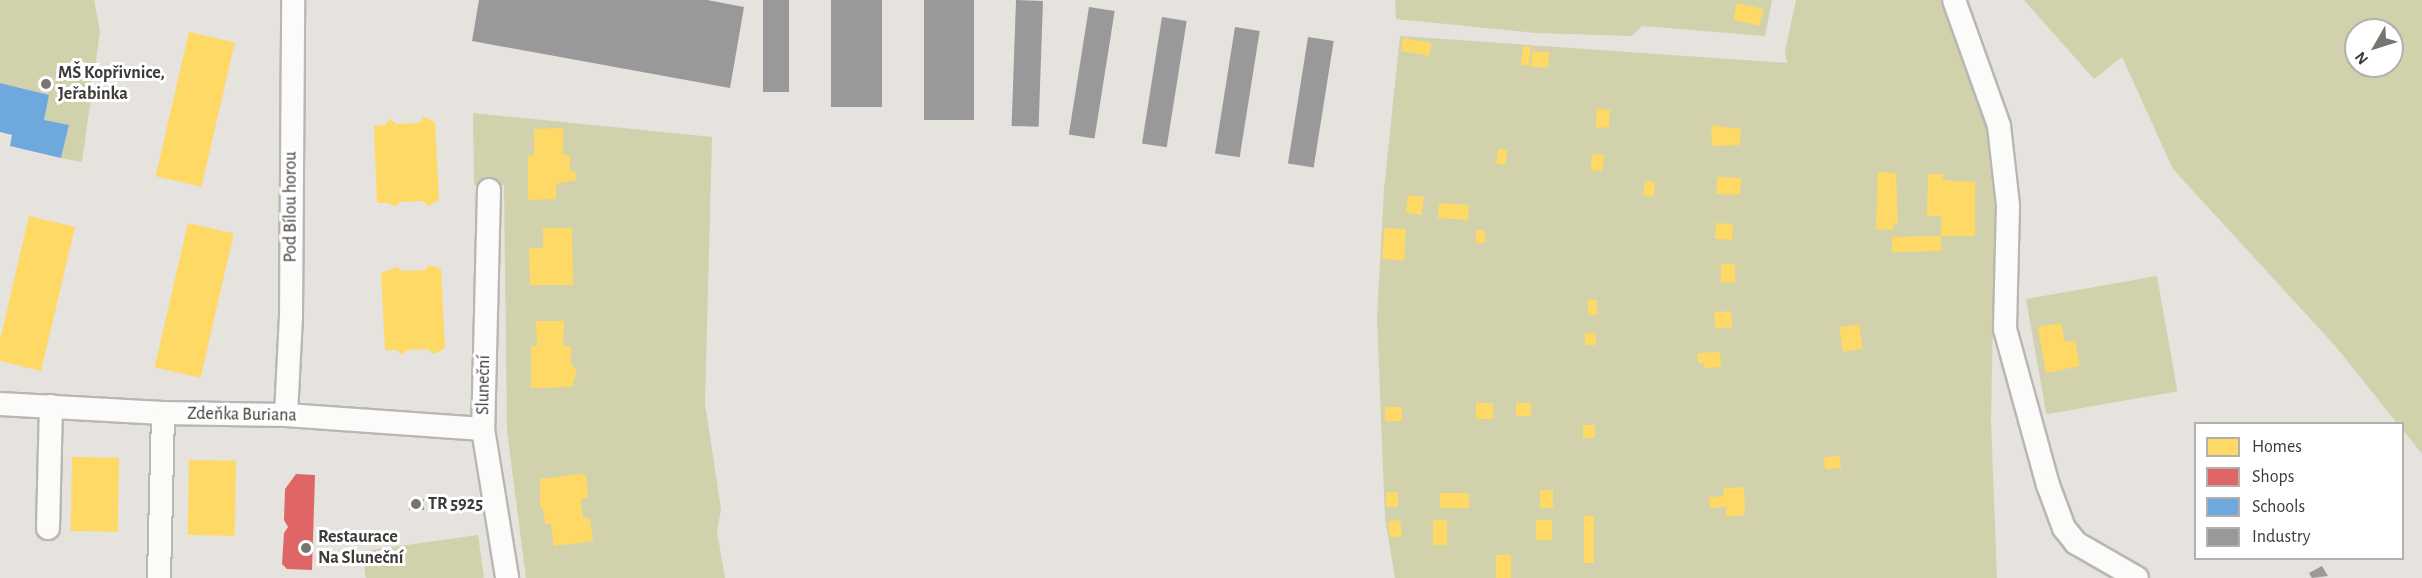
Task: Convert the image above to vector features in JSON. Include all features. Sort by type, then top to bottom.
[{"type":"street","name":"Pod Bílou horou","points":[[286,415],[291,326],[293,0]]},
{"type":"street","points":[[1954,0],[1999,126],[2008,205],[2005,329],[2048,486],[2064,528],[2076,543],[2137,578]]},
{"type":"street","name":"Sluneční","points":[[489,190],[483,429],[507,578]]},
{"type":"street","name":"Zdeňka Buriana","points":[[0,404],[51,405],[163,413],[286,415],[483,429]]},
{"type":"street","points":[[48,528],[51,405]]},
{"type":"street","points":[[159,578],[163,413]]},
{"type":"green space","name":"MŠ Kopřivnice, Jeřabinka","points":[[0,0],[94,0],[100,32],[82,162],[61,158],[69,126],[44,120],[49,95],[0,83]]},
{"type":"green space","points":[[1395,0],[1772,0],[1765,36],[1642,26],[1632,36],[1535,33],[1396,19]]},
{"type":"green space","points":[[1796,0],[1945,0],[1994,144],[1996,167],[1991,421],[1997,578],[1395,578],[1385,518],[1377,318],[1384,189],[1400,36],[1787,63],[1785,51]]},
{"type":"green space","points":[[2024,0],[2422,0],[2422,454],[2404,431],[2404,422],[2396,422],[2337,348],[2173,169],[2122,57],[2094,79]]},
{"type":"green space","points":[[473,113],[712,137],[705,403],[721,510],[717,531],[725,578],[526,578],[507,431],[504,185],[474,185]]},
{"type":"green space","points":[[2157,276],[2177,391],[2046,414],[2026,299]]},
{"type":"green space","points":[[478,535],[484,578],[366,578],[362,551]]},
{"type":"building: Homes","points":[[1737,3],[1763,9],[1759,26],[1733,20]]},
{"type":"building: Homes","points":[[189,32],[235,43],[202,187],[156,176]]},
{"type":"building: Homes","points":[[1403,38],[1432,43],[1429,56],[1401,51]]},
{"type":"building: Homes","points":[[1523,46],[1531,47],[1529,66],[1521,65]]},
{"type":"building: Homes","points":[[1532,51],[1549,52],[1548,68],[1531,67]]},
{"type":"building: Homes","points":[[1597,109],[1610,110],[1609,128],[1596,127]]},
{"type":"building: Homes","points":[[424,117],[435,122],[439,200],[428,206],[423,201],[400,202],[395,207],[389,203],[377,203],[374,126],[385,125],[390,119],[396,124],[419,123]]},
{"type":"building: Homes","points":[[1711,125],[1741,129],[1740,145],[1712,146]]},
{"type":"building: Homes","points":[[563,128],[563,155],[570,155],[570,170],[576,173],[576,180],[556,184],[556,199],[528,200],[528,155],[534,156],[534,129]]},
{"type":"building: Homes","points":[[1498,149],[1507,150],[1505,165],[1496,164]]},
{"type":"building: Homes","points":[[1592,154],[1604,155],[1603,171],[1591,170]]},
{"type":"building: Homes","points":[[1878,172],[1896,173],[1898,223],[1894,223],[1893,230],[1876,229]]},
{"type":"building: Homes","points":[[1928,174],[1943,174],[1943,180],[1975,182],[1975,236],[1941,236],[1941,216],[1927,216]]},
{"type":"building: Homes","points":[[1717,177],[1741,178],[1740,195],[1716,194]]},
{"type":"building: Homes","points":[[1645,181],[1655,182],[1654,197],[1643,195]]},
{"type":"building: Homes","points":[[1408,195],[1424,197],[1422,215],[1406,213]]},
{"type":"building: Homes","points":[[1439,203],[1469,205],[1468,220],[1438,218]]},
{"type":"building: Homes","points":[[29,216],[75,227],[41,371],[0,361],[0,340]]},
{"type":"building: Homes","points":[[188,223],[234,234],[201,378],[155,367]]},
{"type":"building: Homes","points":[[1716,223],[1733,224],[1732,240],[1715,239]]},
{"type":"building: Homes","points":[[543,228],[572,228],[573,285],[530,285],[529,248],[543,248]]},
{"type":"building: Homes","points":[[1384,228],[1406,229],[1404,260],[1382,259]]},
{"type":"building: Homes","points":[[1476,230],[1485,230],[1485,243],[1476,243]]},
{"type":"building: Homes","points":[[1941,236],[1941,251],[1892,252],[1892,237]]},
{"type":"building: Homes","points":[[1721,264],[1735,264],[1735,283],[1721,283]]},
{"type":"building: Homes","points":[[429,265],[441,269],[445,348],[434,354],[428,349],[407,350],[402,355],[397,350],[385,350],[381,273],[397,267],[403,271],[425,270]]},
{"type":"building: Homes","points":[[1588,300],[1597,300],[1597,315],[1588,315]]},
{"type":"building: Homes","points":[[1731,311],[1732,327],[1715,328],[1714,312]]},
{"type":"building: Homes","points":[[536,321],[564,321],[563,346],[571,346],[571,364],[577,370],[572,387],[531,388],[531,346],[537,346]]},
{"type":"building: Homes","points":[[2061,323],[2065,342],[2075,340],[2080,366],[2046,373],[2038,327]]},
{"type":"building: Homes","points":[[1859,324],[1863,349],[1843,352],[1839,327]]},
{"type":"building: Homes","points":[[1585,333],[1596,333],[1596,345],[1585,345]]},
{"type":"building: Homes","points":[[1720,352],[1721,367],[1704,368],[1704,363],[1698,363],[1697,353]]},
{"type":"building: Homes","points":[[1476,403],[1493,403],[1493,419],[1476,419]]},
{"type":"building: Homes","points":[[1516,403],[1531,403],[1531,416],[1516,416]]},
{"type":"building: Homes","points":[[1385,407],[1402,407],[1402,421],[1385,421]]},
{"type":"building: Homes","points":[[1583,425],[1595,425],[1595,438],[1583,438]]},
{"type":"building: Homes","points":[[1840,456],[1841,468],[1825,469],[1824,457]]},
{"type":"building: Homes","points":[[72,457],[119,458],[118,532],[71,531]]},
{"type":"building: Homes","points":[[189,460],[236,461],[235,536],[188,535]]},
{"type":"building: Homes","points":[[586,475],[588,498],[581,499],[583,518],[590,518],[593,541],[554,546],[551,524],[545,524],[543,508],[540,508],[540,479]]},
{"type":"building: Homes","points":[[1744,487],[1745,515],[1726,517],[1726,507],[1710,508],[1709,497],[1724,496],[1723,488]]},
{"type":"building: Homes","points":[[1540,490],[1553,490],[1553,508],[1540,508]]},
{"type":"building: Homes","points":[[1386,492],[1398,492],[1398,507],[1386,507]]},
{"type":"building: Homes","points":[[1440,493],[1469,493],[1469,508],[1440,508]]},
{"type":"building: Homes","points":[[1584,516],[1594,516],[1594,563],[1584,563]]},
{"type":"building: Homes","points":[[1400,520],[1402,536],[1390,537],[1388,521]]},
{"type":"building: Homes","points":[[1433,520],[1447,520],[1447,545],[1433,545]]},
{"type":"building: Homes","points":[[1536,520],[1552,520],[1552,540],[1536,540]]},
{"type":"building: Homes","points":[[1496,555],[1511,555],[1511,578],[1496,578]]},
{"type":"building: Shops","points":[[296,474],[315,475],[312,570],[287,569],[282,564],[284,533],[288,527],[284,520],[285,489]]},
{"type":"building: Schools","points":[[0,83],[49,95],[44,120],[69,125],[61,158],[10,146],[12,135],[0,132]]},
{"type":"building: Industry","points":[[479,0],[707,0],[744,7],[730,88],[472,41]]},
{"type":"building: Industry","points":[[763,0],[789,0],[789,92],[763,92]]},
{"type":"building: Industry","points":[[831,0],[882,0],[882,107],[831,107]]},
{"type":"building: Industry","points":[[924,0],[974,0],[974,120],[924,120]]},
{"type":"building: Industry","points":[[1016,0],[1043,1],[1039,127],[1012,126]]},
{"type":"building: Industry","points":[[1089,7],[1115,11],[1094,138],[1069,134]]},
{"type":"building: Industry","points":[[1162,17],[1187,21],[1167,147],[1142,143]]},
{"type":"building: Industry","points":[[1235,27],[1260,31],[1240,157],[1215,153]]},
{"type":"building: Industry","points":[[1308,37],[1334,41],[1314,167],[1288,163]]},
{"type":"building: Industry","name":"TR 5925","points":[[409,499],[424,499],[424,510],[409,510]]},
{"type":"building: Industry","points":[[2322,566],[2328,576],[2312,578],[2309,573]]},
{"type":"place","name":"MŠ Kopřivnice, Jeřabinka","points":[[46,84]]},
{"type":"place","name":"TR 5925","points":[[416,504]]},
{"type":"place","name":"Restaurace Na Sluneční","points":[[306,548]]}]
